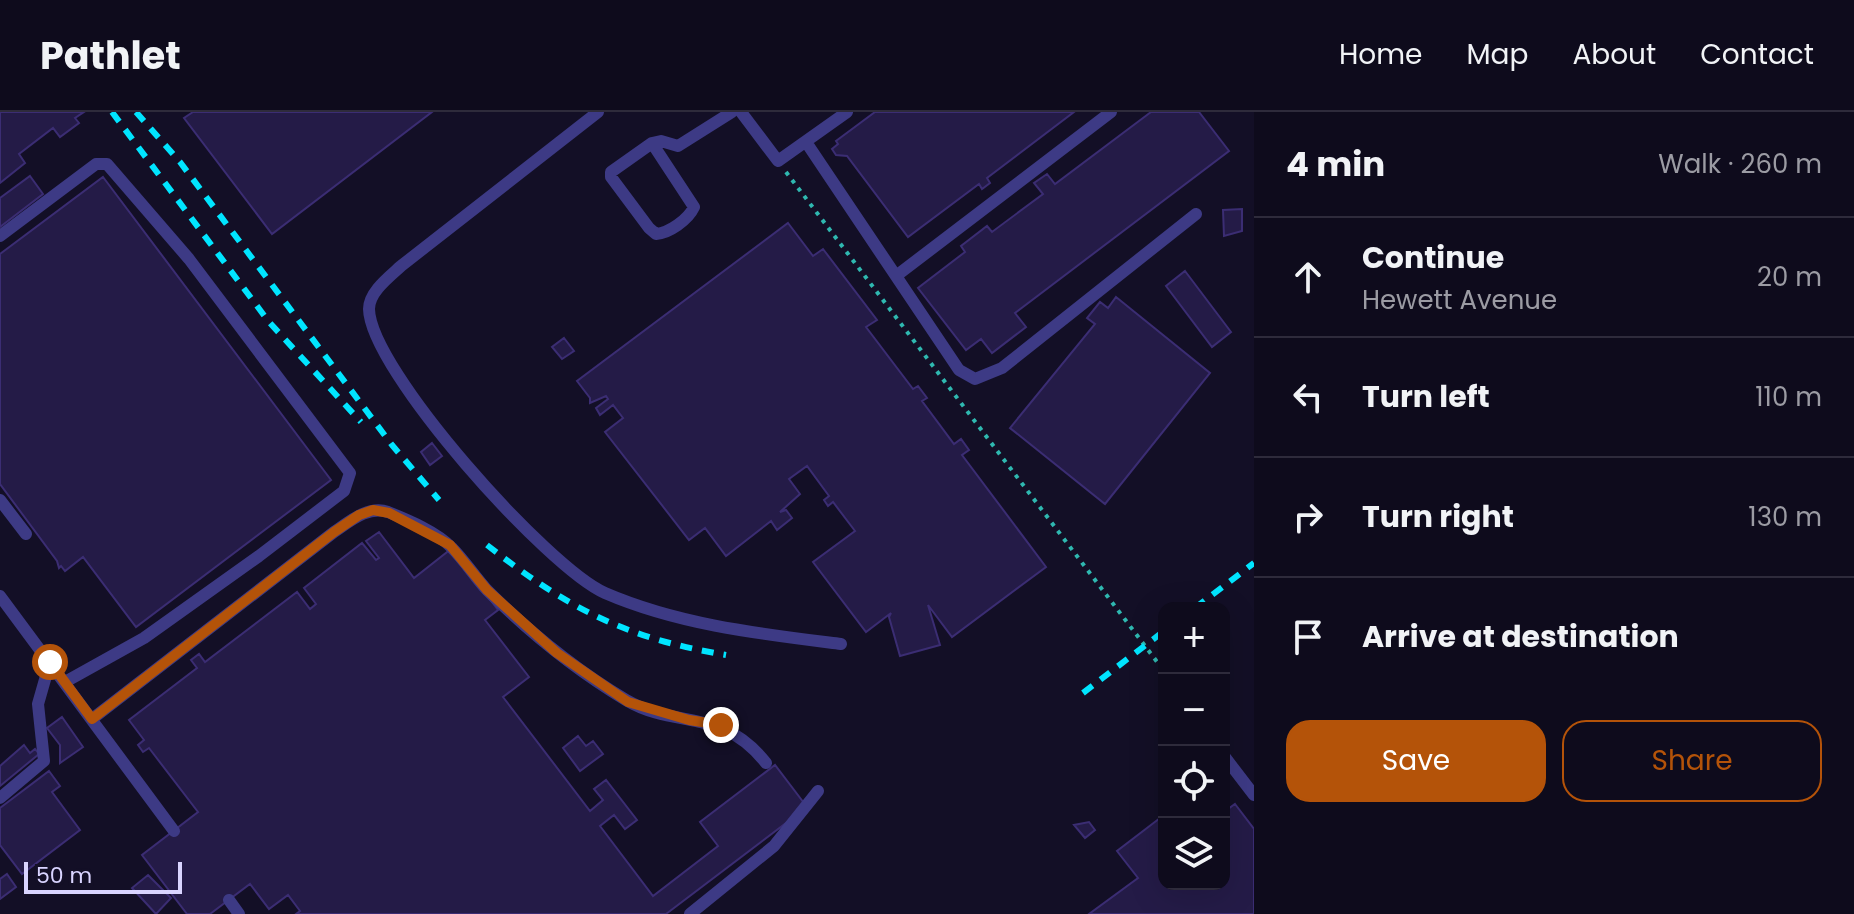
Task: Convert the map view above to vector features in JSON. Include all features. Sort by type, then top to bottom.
[{"type":"lane","points":[[598,112],[385,281],[369,306],[374,333],[407,392],[530,537],[601,592],[666,615],[743,632],[841,644]]},
{"type":"lane","points":[[652,143],[694,207],[691,213],[662,234],[656,234],[649,228],[611,177],[615,166],[652,143],[661,141],[678,146],[732,112]]},
{"type":"lane","points":[[741,112],[778,161],[847,112]]},
{"type":"lane","points":[[896,276],[1111,112]]},
{"type":"lane","points":[[806,142],[959,370],[975,379],[1002,368],[1196,214]]},
{"type":"lane","points":[[0,236],[96,164],[107,164],[198,271],[350,473],[344,491],[259,556],[144,638],[65,682]]},
{"type":"lane","points":[[0,500],[26,534]]},
{"type":"lane","points":[[92,719],[334,532],[359,515],[382,510],[450,545],[487,590],[557,653],[628,702],[689,720],[721,725],[754,748],[766,763]]},
{"type":"lane","points":[[0,596],[174,831]]},
{"type":"lane","points":[[0,798],[44,761],[38,704],[50,662]]},
{"type":"lane","points":[[1230,764],[1254,795]]},
{"type":"lane","points":[[690,914],[774,846],[818,791]]},
{"type":"lane","points":[[229,900],[239,914]]},
{"type":"path","points":[[778,161],[1158,663]]},
{"type":"building","points":[[0,112],[84,112],[75,118],[79,123],[60,137],[53,128],[19,154],[25,163],[0,183]]},
{"type":"building","points":[[193,112],[432,112],[272,234],[184,118]]},
{"type":"building","points":[[875,112],[1074,112],[987,178],[990,183],[982,189],[979,184],[908,237],[847,156],[836,155],[832,149],[838,144],[836,141]]},
{"type":"building","points":[[1151,112],[1199,112],[1229,151],[1015,313],[1026,327],[992,353],[981,339],[966,350],[918,288],[965,252],[961,246],[987,226],[992,232],[1043,194],[1034,183],[1047,174],[1055,184]]},
{"type":"building","points":[[30,176],[43,194],[0,227],[0,198]]},
{"type":"building","points":[[103,177],[331,480],[136,627],[83,557],[65,571],[61,566],[59,568],[0,484],[0,254]]},
{"type":"building","points":[[1242,209],[1242,231],[1224,236],[1223,210]]},
{"type":"building","points":[[788,223],[813,256],[823,249],[877,320],[866,327],[913,389],[918,386],[927,398],[922,401],[954,444],[961,439],[969,450],[962,455],[1046,567],[952,637],[928,605],[940,645],[900,656],[889,617],[891,613],[866,632],[813,562],[855,531],[833,502],[828,506],[824,500],[829,496],[807,466],[789,479],[800,494],[780,512],[786,510],[792,518],[777,530],[771,521],[726,556],[705,528],[689,540],[605,432],[623,418],[613,405],[600,415],[596,408],[608,399],[606,396],[590,403],[590,398],[577,381]]},
{"type":"building","points":[[1185,271],[1231,332],[1212,347],[1166,286]]},
{"type":"building","points":[[1116,297],[1210,373],[1105,504],[1010,428],[1095,324],[1087,318],[1100,302],[1108,308]]},
{"type":"building","points":[[564,338],[574,351],[562,359],[552,347]]},
{"type":"building","points":[[432,443],[442,456],[430,465],[421,452]]},
{"type":"building","points":[[379,532],[414,578],[451,549],[498,610],[485,620],[529,677],[503,697],[590,811],[603,800],[594,789],[606,780],[637,820],[625,829],[614,815],[600,826],[653,896],[718,846],[700,822],[775,765],[807,807],[666,914],[296,914],[300,911],[288,895],[269,909],[250,884],[210,914],[187,914],[142,855],[198,812],[149,748],[143,752],[138,745],[144,740],[129,720],[197,668],[191,660],[199,654],[205,662],[297,592],[310,609],[316,604],[304,588],[362,543],[376,560],[379,558],[366,541]]},
{"type":"building","points":[[62,717],[83,747],[60,763],[60,745],[47,728]]},
{"type":"building","points":[[578,736],[586,746],[593,741],[603,754],[580,771],[563,748]]},
{"type":"building","points":[[24,745],[30,753],[35,749],[39,754],[0,786],[0,766]]},
{"type":"building","points":[[49,771],[60,786],[52,792],[80,830],[22,874],[0,845],[0,808]]},
{"type":"building","points":[[1235,804],[1254,829],[1254,914],[1089,914],[1138,878],[1117,851],[1158,820],[1158,890],[1230,890],[1230,808]]},
{"type":"building","points":[[1089,822],[1095,830],[1085,838],[1074,825]]},
{"type":"building","points":[[7,874],[16,887],[0,899],[0,879]]},
{"type":"building","points":[[148,875],[171,898],[156,914],[132,888]]},
{"type":"railway","points":[[112,112],[269,322],[361,422]]},
{"type":"railway","points":[[136,112],[180,162],[392,445],[439,500]]},
{"type":"railway","points":[[487,545],[544,586],[599,617],[657,640],[726,655]]},
{"type":"railway","points":[[1203,602],[1254,563]]},
{"type":"railway","points":[[1083,693],[1158,636]]},
{"type":"route","points":[[50,662],[92,719],[334,532],[359,515],[382,510],[450,545],[487,590],[557,653],[628,702],[689,720],[721,725]]}]
